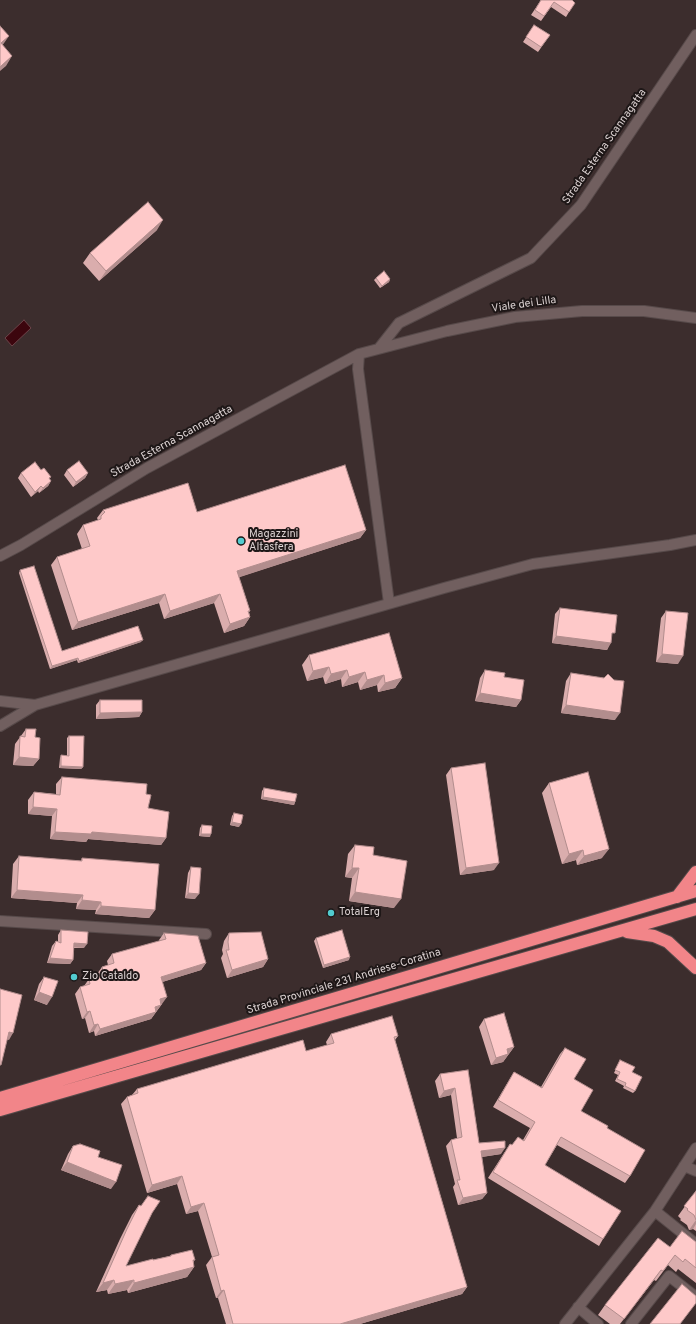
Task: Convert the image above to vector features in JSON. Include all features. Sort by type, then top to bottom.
[{"type":"highway","points":[[677,897],[696,872]]},
{"type":"highway","name":"Strada Provinciale 231 Andriese-Coratina","points":[[0,1098],[696,891]]},
{"type":"highway","points":[[0,1110],[696,909]]},
{"type":"highway","points":[[622,931],[654,936],[668,942],[696,968]]},
{"type":"street","name":"Strada Esterna Scannagatta","points":[[380,347],[399,324],[530,258],[581,205],[696,35]]},
{"type":"street","name":"Viale dei Lilla","points":[[359,354],[380,347],[447,331],[515,317],[582,311],[644,311],[696,318]]},
{"type":"street","name":"Strada Esterna Scannagatta","points":[[0,556],[21,545],[147,468],[359,354]]},
{"type":"street","points":[[359,354],[358,369],[389,604]]},
{"type":"street","points":[[0,726],[35,705],[533,564],[696,540]]},
{"type":"street","points":[[0,701],[35,705]]},
{"type":"street","points":[[0,921],[206,934]]},
{"type":"street","points":[[565,1324],[654,1211],[696,1148]]},
{"type":"street","points":[[684,1166],[696,1171]]},
{"type":"street","points":[[654,1211],[696,1244]]},
{"type":"street","points":[[631,1324],[669,1276],[696,1297]]},
{"type":"street","points":[[578,1308],[598,1324]]},
{"type":"shaded area","points":[[24,320],[31,328],[12,346],[5,338]]},
{"type":"building","points":[[541,0],[572,0],[575,3],[569,12],[554,2],[544,16],[535,10]]},
{"type":"building","points":[[534,25],[550,35],[541,47],[526,37]]},
{"type":"building","points":[[0,26],[9,36],[1,43],[12,56],[0,67]]},
{"type":"building","points":[[148,202],[163,220],[106,271],[90,253]]},
{"type":"building","points":[[384,271],[390,279],[382,286],[376,278]]},
{"type":"building","points":[[79,461],[88,473],[76,482],[67,470]]},
{"type":"building","points":[[35,462],[41,470],[44,468],[51,477],[49,478],[51,481],[43,488],[41,486],[35,492],[21,473]]},
{"type":"building","points":[[345,465],[366,530],[237,571],[250,611],[248,611],[250,617],[230,624],[220,594],[170,611],[165,594],[78,622],[57,557],[90,546],[83,525],[101,519],[101,516],[105,512],[103,510],[188,483],[197,512]]},
{"type":"building","points":[[34,566],[62,651],[138,626],[143,640],[79,661],[78,658],[52,666],[20,570]]},
{"type":"building","points":[[560,608],[617,615],[615,633],[612,633],[611,643],[556,636]]},
{"type":"building","points":[[666,611],[688,613],[683,656],[662,654]]},
{"type":"building","points":[[389,633],[402,678],[385,683],[384,675],[367,680],[365,672],[349,677],[347,670],[331,674],[329,667],[313,671],[309,655]]},
{"type":"building","points":[[485,670],[505,673],[504,677],[524,680],[521,700],[480,693]]},
{"type":"building","points":[[571,673],[604,678],[608,674],[614,680],[624,681],[620,713],[566,705]]},
{"type":"building","points":[[100,700],[142,700],[142,712],[100,713]]},
{"type":"building","points":[[26,729],[36,729],[35,737],[40,738],[39,759],[19,757],[20,736],[25,737]]},
{"type":"building","points":[[69,736],[84,736],[83,767],[61,766],[61,755],[69,756]]},
{"type":"building","points":[[485,763],[499,863],[466,868],[451,768]]},
{"type":"building","points":[[588,772],[609,849],[584,856],[583,850],[569,854],[549,783]]},
{"type":"building","points":[[62,777],[147,784],[146,794],[151,795],[148,808],[169,812],[166,838],[92,832],[91,834],[55,832],[57,809],[33,807],[34,792],[60,795]]},
{"type":"building","points":[[264,788],[297,794],[295,802],[263,797]]},
{"type":"building","points":[[234,813],[243,815],[241,824],[232,822]]},
{"type":"building","points":[[202,825],[212,826],[211,834],[201,834]]},
{"type":"building","points":[[355,845],[374,847],[373,855],[407,861],[401,899],[355,892],[359,868],[352,868]]},
{"type":"building","points":[[19,856],[82,861],[82,858],[159,864],[155,910],[101,906],[101,902],[82,900],[83,895],[17,890]]},
{"type":"building","points":[[191,867],[201,868],[199,894],[188,893]]},
{"type":"building","points":[[61,930],[88,932],[87,944],[74,943],[73,960],[50,958],[56,941],[61,943]]},
{"type":"building","points":[[342,930],[350,957],[324,965],[316,938]]},
{"type":"building","points":[[261,932],[268,959],[232,970],[226,950],[229,950],[229,933]]},
{"type":"building","points":[[164,933],[198,936],[206,963],[161,977],[167,997],[160,999],[161,1005],[155,1007],[156,1012],[100,1029],[98,1024],[94,1025],[90,1011],[87,1012],[80,987],[90,984],[89,979],[104,974],[102,967],[114,963],[112,954],[166,939]]},
{"type":"building","points":[[44,977],[58,981],[52,997],[39,992]]},
{"type":"building","points":[[0,989],[22,995],[13,1033],[9,1032],[1,1065],[0,1065]]},
{"type":"building","points":[[504,1013],[514,1047],[507,1049],[508,1054],[496,1058],[484,1019]]},
{"type":"building","points":[[392,1016],[398,1036],[394,1037],[467,1287],[340,1324],[233,1324],[224,1290],[221,1291],[212,1257],[219,1255],[204,1203],[191,1207],[182,1176],[152,1185],[127,1097],[138,1093],[137,1089],[303,1040],[306,1051],[334,1043],[331,1034]]},
{"type":"building","points":[[565,1048],[586,1059],[574,1079],[593,1090],[581,1111],[608,1126],[607,1128],[645,1150],[630,1176],[561,1137],[545,1165],[621,1211],[603,1239],[493,1172],[510,1144],[512,1145],[518,1137],[524,1141],[535,1122],[498,1100],[514,1072],[542,1088]]},
{"type":"building","points":[[620,1060],[635,1067],[632,1072],[642,1077],[635,1091],[625,1086],[626,1083],[617,1079],[620,1072],[615,1070]]},
{"type":"building","points":[[468,1070],[479,1143],[505,1141],[505,1148],[481,1151],[487,1193],[463,1198],[457,1180],[460,1180],[451,1140],[462,1137],[455,1088],[444,1091],[440,1074]]},
{"type":"building","points":[[80,1144],[100,1151],[98,1157],[122,1165],[116,1182],[67,1162],[73,1146]]},
{"type":"building","points":[[696,1191],[696,1220],[694,1215],[684,1206]]},
{"type":"building","points":[[148,1196],[160,1201],[152,1213],[126,1266],[192,1250],[195,1260],[193,1260],[194,1267],[134,1283],[134,1280],[115,1284],[114,1280],[103,1283],[139,1205],[141,1206]]},
{"type":"building","points":[[682,1231],[696,1242],[696,1268],[685,1259],[683,1262],[675,1255],[663,1271],[661,1270],[624,1319],[605,1305],[658,1238],[670,1247]]},
{"type":"building","points":[[682,1284],[696,1296],[696,1303],[680,1324],[650,1324]]},
{"type":"place","name":"Magazzini Altasfera","points":[[241,541]]},
{"type":"place","name":"TotalErg","points":[[331,913]]},
{"type":"place","name":"Zio Cataldo","points":[[74,977]]}]
